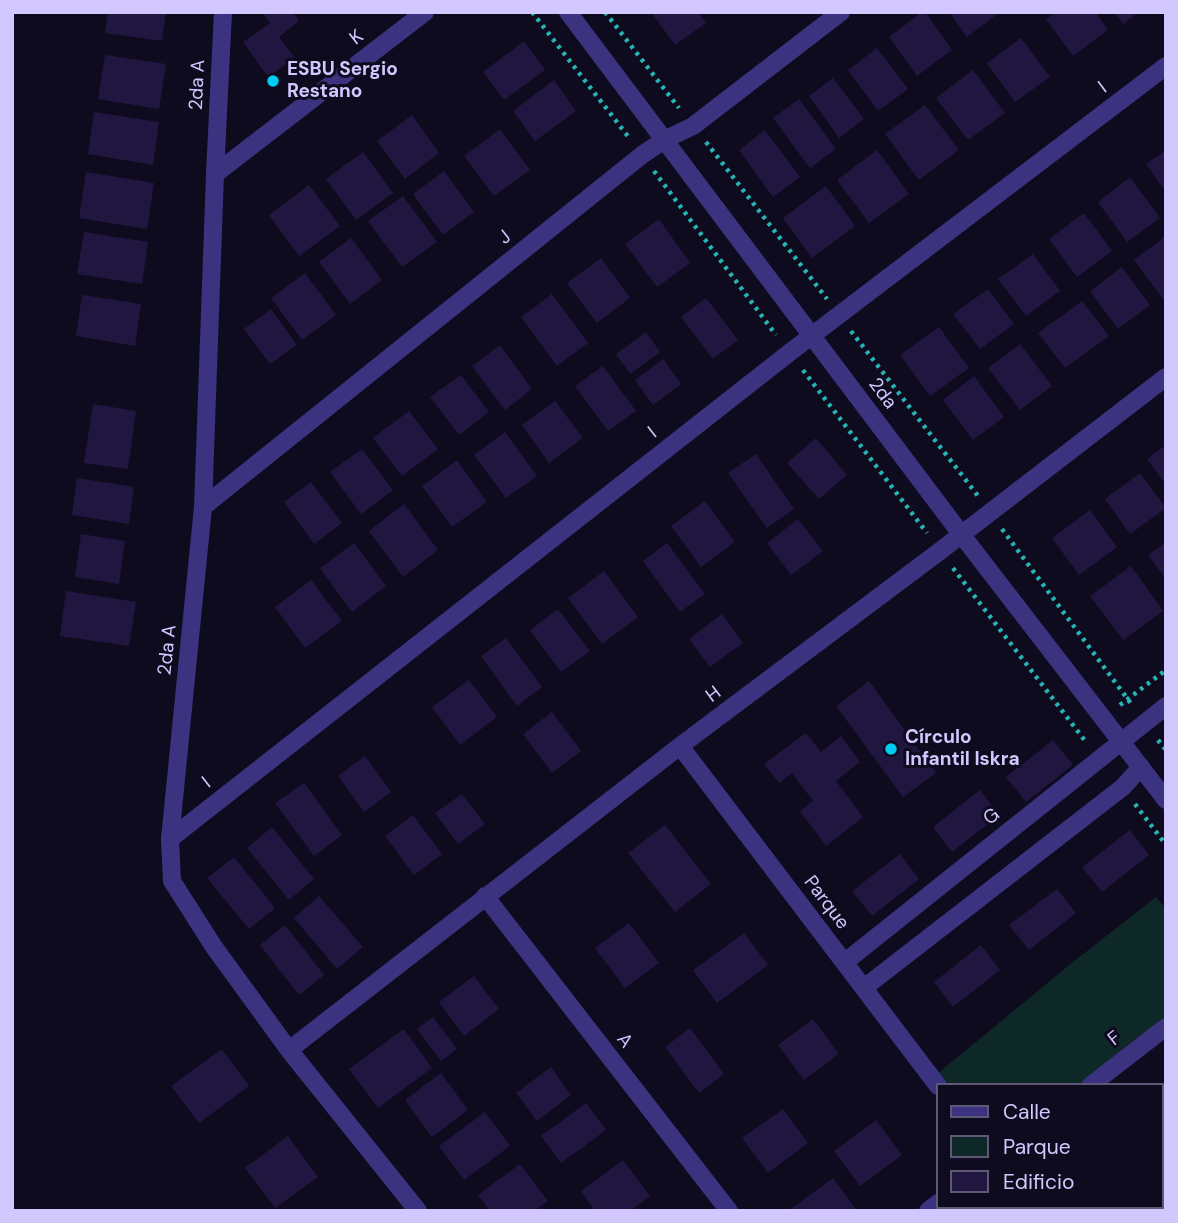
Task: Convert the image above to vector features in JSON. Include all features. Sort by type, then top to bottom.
[{"type":"street","name":"2da A","points":[[223,12],[203,507],[170,838],[172,881],[214,947],[289,1049],[418,1211]]},
{"type":"street","name":"K","points":[[215,174],[425,12]]},
{"type":"street","name":"2da","points":[[568,12],[961,534],[1166,800]]},
{"type":"street","name":"J","points":[[203,507],[642,155],[664,140],[693,126],[841,12]]},
{"type":"street","name":"I","points":[[170,838],[812,335],[1166,66]]},
{"type":"street","name":"H","points":[[289,1049],[680,746],[1166,377]]},
{"type":"street","name":"G","points":[[845,962],[1166,706]]},
{"type":"street","name":"Parque","points":[[680,746],[936,1083]]},
{"type":"street","points":[[864,987],[1123,787],[1141,766]]},
{"type":"street","name":"A","points":[[485,896],[729,1211]]},
{"type":"street","name":"F","points":[[1094,1083],[1166,1027]]},
{"type":"path","points":[[532,12],[1100,759]]},
{"type":"path","points":[[605,12],[990,512],[1166,750]]},
{"type":"path","points":[[1102,718],[1166,670]]},
{"type":"path","points":[[1123,787],[1166,845]]},
{"type":"green space","points":[[1156,897],[1166,909],[1166,1017],[1084,1083],[945,1083],[937,1074]]},
{"type":"building","points":[[108,12],[166,12],[162,41],[105,33]]},
{"type":"building","points":[[262,12],[293,12],[299,21],[279,37],[295,58],[268,77],[243,42],[270,23]]},
{"type":"building","points":[[651,12],[698,12],[706,23],[675,45]]},
{"type":"building","points":[[925,12],[952,50],[917,76],[889,37]]},
{"type":"building","points":[[949,12],[1000,12],[967,37]]},
{"type":"building","points":[[1055,12],[1095,12],[1108,30],[1073,56],[1046,19]]},
{"type":"building","points":[[1114,12],[1139,12],[1123,24]]},
{"type":"building","points":[[1021,38],[1050,77],[1015,102],[987,63]]},
{"type":"building","points":[[524,41],[545,70],[504,100],[483,72]]},
{"type":"building","points":[[877,48],[908,89],[878,111],[848,70]]},
{"type":"building","points":[[105,55],[166,64],[159,109],[98,99]]},
{"type":"building","points":[[973,70],[1005,113],[968,140],[936,98]]},
{"type":"building","points":[[833,78],[864,119],[839,138],[809,96]]},
{"type":"building","points":[[554,80],[576,111],[535,141],[513,111]]},
{"type":"building","points":[[799,99],[836,149],[810,168],[773,118]]},
{"type":"building","points":[[925,105],[959,150],[919,180],[885,134]]},
{"type":"building","points":[[94,112],[159,122],[153,165],[88,154]]},
{"type":"building","points":[[412,115],[439,153],[405,179],[377,141]]},
{"type":"building","points":[[500,129],[530,170],[494,196],[464,156]]},
{"type":"building","points":[[765,130],[800,177],[773,197],[739,150]]},
{"type":"building","points":[[877,150],[909,194],[869,223],[837,180]]},
{"type":"building","points":[[1166,150],[1166,192],[1146,164]]},
{"type":"building","points":[[363,152],[393,193],[356,220],[326,179]]},
{"type":"building","points":[[444,171],[474,212],[443,235],[413,194]]},
{"type":"building","points":[[86,172],[154,183],[147,229],[79,218]]},
{"type":"building","points":[[1130,177],[1160,218],[1127,242],[1098,202]]},
{"type":"building","points":[[309,185],[340,226],[299,256],[269,215]]},
{"type":"building","points":[[826,186],[855,226],[812,258],[783,218]]},
{"type":"building","points":[[403,196],[437,242],[402,267],[368,221]]},
{"type":"building","points":[[1084,213],[1112,251],[1077,277],[1049,239]]},
{"type":"building","points":[[659,219],[690,263],[657,287],[625,244]]},
{"type":"building","points":[[84,232],[148,242],[142,284],[77,274]]},
{"type":"building","points":[[1166,236],[1166,297],[1163,299],[1134,260]]},
{"type":"building","points":[[351,238],[382,280],[350,304],[319,262]]},
{"type":"building","points":[[1033,254],[1060,291],[1026,316],[998,279]]},
{"type":"building","points":[[601,258],[630,298],[597,323],[567,283]]},
{"type":"building","points":[[1122,267],[1150,305],[1118,329],[1090,291]]},
{"type":"building","points":[[305,273],[336,315],[302,340],[271,298]]},
{"type":"building","points":[[988,289],[1014,324],[980,349],[953,314]]},
{"type":"building","points":[[552,294],[588,343],[557,366],[521,317]]},
{"type":"building","points":[[82,295],[141,304],[135,346],[76,336]]},
{"type":"building","points":[[706,298],[738,340],[713,359],[681,317]]},
{"type":"building","points":[[1082,301],[1109,336],[1065,368],[1038,333]]},
{"type":"building","points":[[271,309],[297,345],[270,364],[244,329]]},
{"type":"building","points":[[939,327],[969,368],[930,396],[900,355]]},
{"type":"building","points":[[646,332],[660,352],[630,374],[616,354]]},
{"type":"building","points":[[1020,344],[1052,386],[1020,410],[988,368]]},
{"type":"building","points":[[500,345],[532,389],[505,410],[472,366]]},
{"type":"building","points":[[663,359],[681,384],[653,405],[635,380]]},
{"type":"building","points":[[603,366],[636,411],[608,431],[575,386]]},
{"type":"building","points":[[461,375],[489,412],[459,435],[430,397]]},
{"type":"building","points":[[974,376],[1004,417],[973,440],[943,400]]},
{"type":"building","points":[[555,401],[583,438],[549,463],[522,425]]},
{"type":"building","points":[[93,404],[136,411],[128,469],[84,463]]},
{"type":"building","points":[[409,411],[438,449],[402,476],[373,438]]},
{"type":"building","points":[[505,432],[537,476],[506,498],[474,455]]},
{"type":"building","points":[[816,438],[847,475],[819,499],[787,463]]},
{"type":"building","points":[[1166,445],[1166,485],[1147,459]]},
{"type":"building","points":[[362,449],[393,490],[361,514],[330,472]]},
{"type":"building","points":[[756,454],[794,509],[767,528],[728,473]]},
{"type":"building","points":[[457,460],[487,502],[452,527],[422,486]]},
{"type":"building","points":[[1140,473],[1166,508],[1130,534],[1105,499]]},
{"type":"building","points":[[77,478],[134,487],[129,524],[72,515]]},
{"type":"building","points":[[311,482],[342,523],[314,544],[284,502]]},
{"type":"building","points":[[705,501],[735,542],[701,567],[671,526]]},
{"type":"building","points":[[404,504],[438,550],[403,577],[369,531]]},
{"type":"building","points":[[1090,510],[1117,547],[1079,575],[1052,538]]},
{"type":"building","points":[[798,519],[823,551],[791,575],[767,543]]},
{"type":"building","points":[[81,534],[125,541],[119,584],[75,577]]},
{"type":"building","points":[[1166,542],[1166,579],[1148,555]]},
{"type":"building","points":[[354,543],[386,586],[352,612],[320,568]]},
{"type":"building","points":[[667,543],[705,594],[680,612],[643,561]]},
{"type":"building","points":[[1131,566],[1163,611],[1123,640],[1090,596]]},
{"type":"building","points":[[604,571],[638,617],[602,644],[568,598]]},
{"type":"building","points":[[311,580],[342,621],[305,648],[275,607]]},
{"type":"building","points":[[66,591],[136,602],[129,646],[60,636]]},
{"type":"building","points":[[558,609],[590,651],[561,672],[530,630]]},
{"type":"building","points":[[722,614],[743,643],[710,667],[689,639]]},
{"type":"building","points":[[506,638],[542,687],[517,706],[481,656]]},
{"type":"building","points":[[469,680],[497,717],[460,745],[432,707]]},
{"type":"building","points":[[869,681],[936,773],[903,797],[836,706]]},
{"type":"building","points":[[552,712],[581,751],[552,773],[523,734]]},
{"type":"building","points":[[806,733],[821,752],[841,736],[860,762],[836,781],[863,817],[826,846],[800,811],[813,801],[792,773],[779,783],[764,764]]},
{"type":"building","points":[[1053,740],[1073,765],[1026,802],[1006,777]]},
{"type":"building","points":[[365,756],[391,792],[364,812],[338,776]]},
{"type":"building","points":[[304,783],[342,835],[314,856],[275,803]]},
{"type":"building","points":[[980,790],[999,815],[952,852],[933,827]]},
{"type":"building","points":[[462,794],[485,824],[458,844],[435,813]]},
{"type":"building","points":[[413,815],[442,854],[414,875],[385,836]]},
{"type":"building","points":[[665,825],[711,884],[675,912],[628,853]]},
{"type":"building","points":[[272,827],[314,879],[289,900],[247,848]]},
{"type":"building","points":[[1130,830],[1149,855],[1102,892],[1082,867]]},
{"type":"building","points":[[900,854],[919,879],[872,916],[852,891]]},
{"type":"building","points":[[234,857],[275,908],[249,929],[207,878]]},
{"type":"building","points":[[1057,889],[1076,913],[1029,950],[1009,925]]},
{"type":"building","points":[[319,896],[363,947],[337,969],[294,918]]},
{"type":"building","points":[[629,923],[659,963],[625,988],[595,948]]},
{"type":"building","points":[[285,925],[324,975],[299,995],[260,945]]},
{"type":"building","points":[[744,933],[768,965],[717,1003],[693,970]]},
{"type":"building","points":[[981,945],[1000,970],[953,1007],[934,982]]},
{"type":"building","points":[[474,976],[499,1009],[464,1036],[439,1002]]},
{"type":"building","points":[[433,1017],[457,1049],[441,1061],[417,1029]]},
{"type":"building","points":[[813,1019],[839,1054],[804,1080],[778,1045]]},
{"type":"building","points":[[690,1028],[724,1074],[699,1093],[665,1047]]},
{"type":"building","points":[[404,1029],[432,1068],[378,1108],[349,1069]]},
{"type":"building","points":[[222,1049],[249,1086],[199,1123],[171,1086]]},
{"type":"building","points":[[551,1067],[571,1095],[537,1121],[516,1093]]},
{"type":"building","points":[[441,1073],[468,1110],[432,1137],[405,1100]]},
{"type":"building","points":[[586,1103],[606,1130],[561,1163],[541,1136]]},
{"type":"building","points":[[1166,1105],[1164,1170],[1164,1106]]},
{"type":"building","points":[[783,1109],[808,1143],[768,1173],[742,1138]]},
{"type":"building","points":[[485,1112],[510,1146],[464,1180],[439,1146]]},
{"type":"building","points":[[876,1120],[902,1155],[860,1186],[834,1151]]},
{"type":"building","points":[[288,1136],[318,1177],[275,1208],[245,1168]]},
{"type":"building","points":[[623,1160],[650,1196],[630,1211],[595,1211],[581,1191]]},
{"type":"building","points":[[520,1164],[548,1201],[534,1211],[490,1211],[478,1195]]},
{"type":"building","points":[[833,1178],[855,1208],[852,1211],[788,1211]]},
{"type":"building","points":[[1098,1209],[1099,1211],[1034,1211]]},
{"type":"place","name":"ESBU Sergio Restano","points":[[273,81]]},
{"type":"place","name":"Círculo Infantil Iskra","points":[[891,749]]}]
